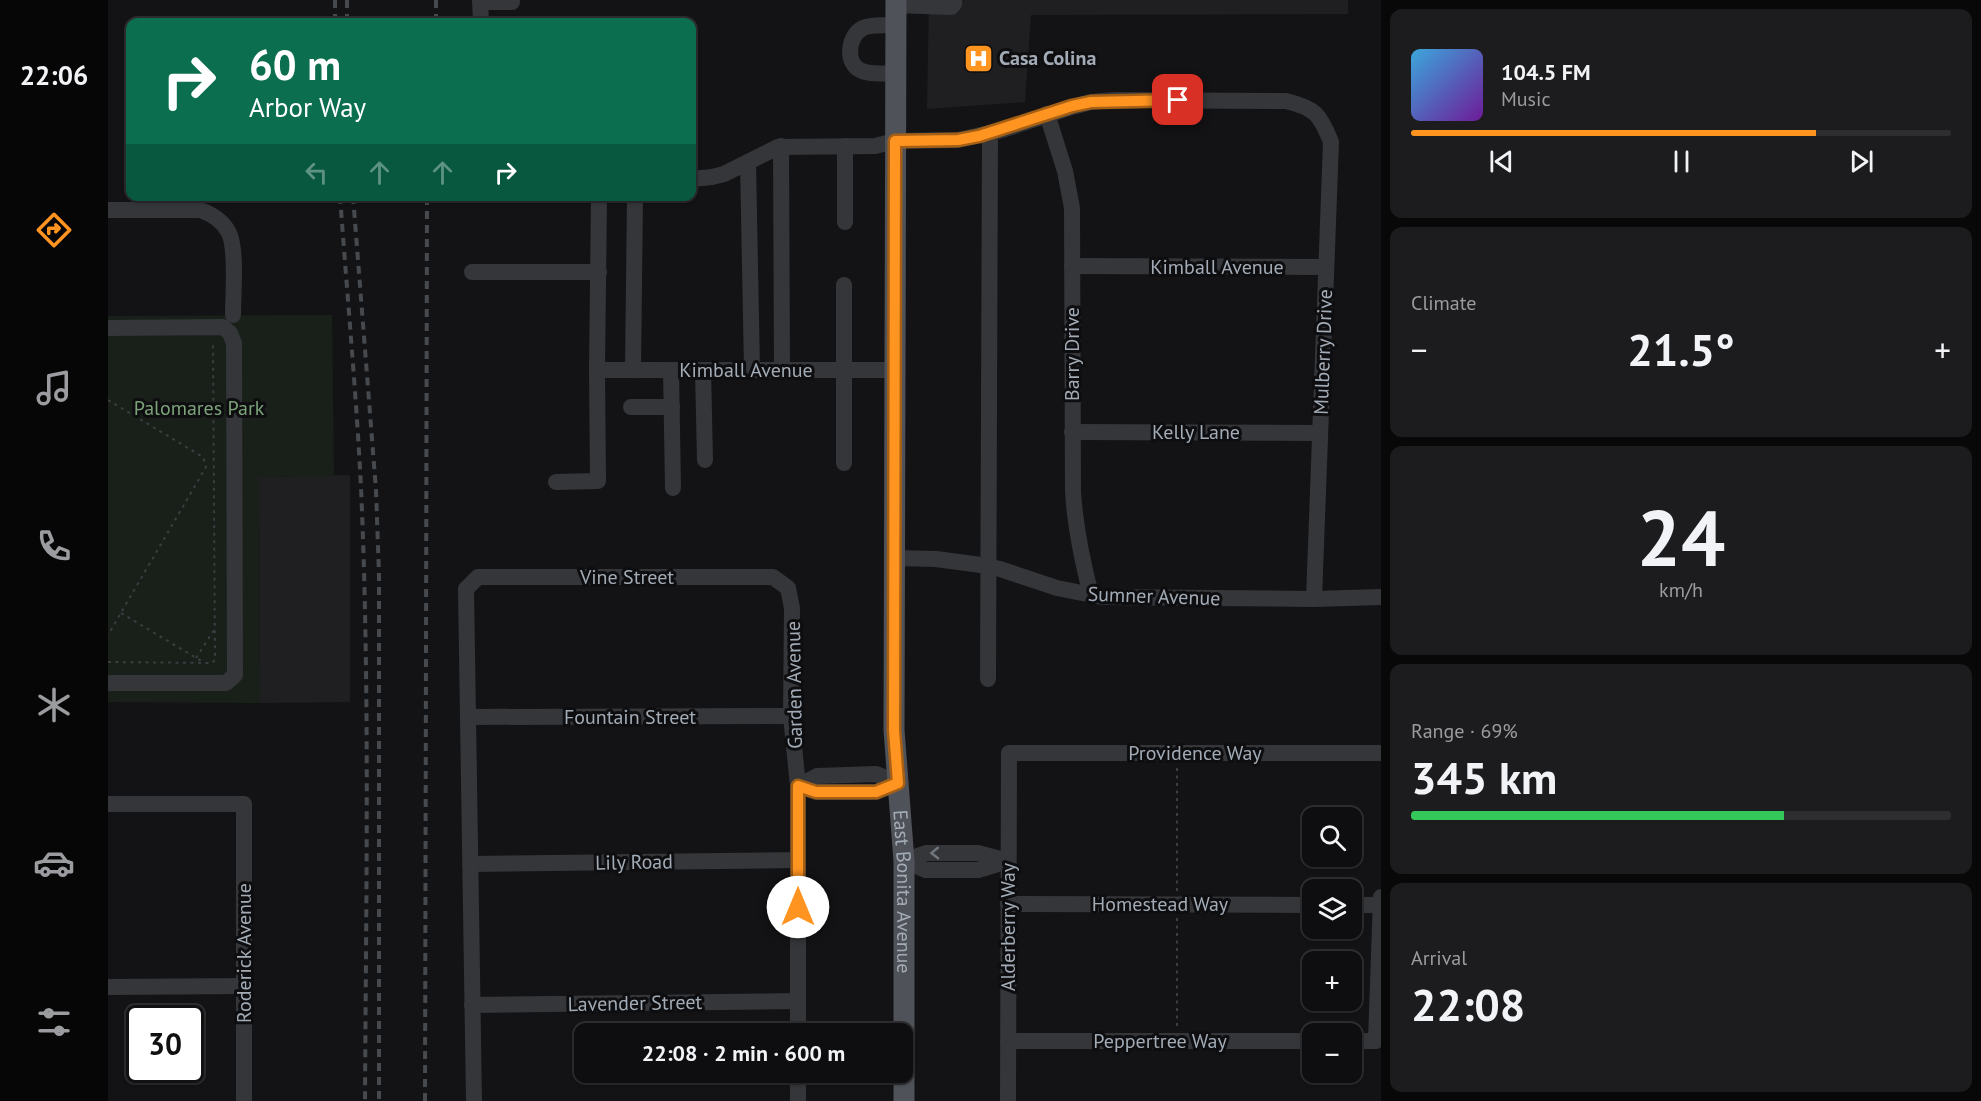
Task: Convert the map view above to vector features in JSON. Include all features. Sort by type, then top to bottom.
[{"type":"main road","name":"East Bonita Avenue","points":[[896,10],[894,730],[904,861],[904,1101]]},
{"type":"street","points":[[481,18],[480,1],[512,2],[512,0]]},
{"type":"street","points":[[896,73],[861,71],[855,66],[851,58],[850,47],[856,33],[896,10],[947,3]]},
{"type":"street","name":"Mulberry Drive","points":[[1047,114],[1091,102],[1113,100],[1286,100],[1314,111],[1324,125],[1331,142],[1314,599]]},
{"type":"street","points":[[696,179],[724,174],[781,146],[875,146],[895,141],[958,140],[990,133],[1047,114]]},
{"type":"street","name":"Barry Drive","points":[[1047,114],[1069,189],[1072,208],[1072,432],[1075,523],[1091,595]]},
{"type":"street","points":[[988,679],[990,133]]},
{"type":"street","points":[[781,146],[782,370]]},
{"type":"street","points":[[845,146],[845,222]]},
{"type":"street","points":[[748,162],[752,370]]},
{"type":"street","points":[[556,482],[598,481],[599,201]]},
{"type":"street","points":[[633,370],[635,201]]},
{"type":"street","points":[[108,210],[200,210],[212,214],[229,233],[232,246],[233,315]]},
{"type":"street","name":"Kimball Avenue","points":[[1072,266],[1326,267]]},
{"type":"street","points":[[472,272],[599,272]]},
{"type":"street","points":[[844,285],[844,463]]},
{"type":"street","points":[[108,328],[223,327],[230,333],[234,344],[235,675],[226,683],[108,683]]},
{"type":"street","name":"Kimball Avenue","points":[[597,370],[896,370]]},
{"type":"street","points":[[671,370],[673,488]]},
{"type":"street","points":[[704,370],[705,460]]},
{"type":"street","points":[[631,407],[672,407]]},
{"type":"street","name":"Kelly Lane","points":[[1072,432],[1320,433]]},
{"type":"street","name":"Sumner Avenue","points":[[895,558],[936,559],[988,566],[1057,588],[1091,595],[1125,598],[1381,597]]},
{"type":"street","name":"Vine Street","points":[[469,717],[466,589],[478,577],[773,577],[788,588]]},
{"type":"street","name":"Garden Avenue","points":[[788,588],[792,608],[790,716],[798,786],[798,1023]]},
{"type":"street","name":"Fountain Street","points":[[469,717],[790,716]]},
{"type":"street","points":[[469,717],[474,1101]]},
{"type":"street","name":"Providence Way","points":[[1009,753],[1381,753]]},
{"type":"street","name":"Alderberry Way","points":[[1008,1101],[1009,753]]},
{"type":"street","points":[[798,786],[816,792],[876,792],[898,783]]},
{"type":"street","name":"Roderick Avenue","points":[[108,804],[244,804],[244,1101]]},
{"type":"street","points":[[904,861],[926,853],[978,853],[1008,861]]},
{"type":"street","points":[[963,853],[963,870]]},
{"type":"street","name":"Lily Road","points":[[470,864],[798,860]]},
{"type":"street","points":[[904,861],[926,870],[978,870],[1008,861]]},
{"type":"street","points":[[1362,1041],[1376,1041],[1381,897]]},
{"type":"street","name":"Homestead Way","points":[[1008,904],[1302,905]]},
{"type":"street","points":[[1362,905],[1381,905]]},
{"type":"street","points":[[108,987],[245,986]]},
{"type":"street","name":"Lavender Street","points":[[472,1005],[798,1001]]},
{"type":"street","name":"Peppertree Way","points":[[1008,1041],[1302,1041]]},
{"type":"street","points":[[798,1083],[798,1101]]},
{"type":"path","points":[[108,662],[212,663],[215,660],[214,343]]},
{"type":"path","points":[[108,400],[203,457],[206,467],[108,635]]},
{"type":"path","points":[[121,613],[204,663]]},
{"type":"path","points":[[196,658],[215,628]]},
{"type":"shaded area","name":"Casa Colina","points":[[929,0],[1348,0],[1348,14],[1031,15],[1025,102],[927,109]]},
{"type":"shaded area","points":[[350,475],[350,702],[260,703],[259,477]]},
{"type":"green space","name":"Palomares Park","points":[[332,315],[334,476],[259,477],[260,703],[108,702],[108,316]]},
{"type":"railway","points":[[335,0],[335,18]]},
{"type":"railway","points":[[347,0],[347,18]]},
{"type":"railway","points":[[436,0],[436,18]]},
{"type":"railway","points":[[340,201],[359,451],[364,564],[367,794],[365,1101]]},
{"type":"railway","points":[[353,201],[376,490],[379,575],[379,1101]]},
{"type":"railway","points":[[425,1101],[427,201]]},
{"type":"place","name":"Casa Colina","points":[[978,58]]},
{"type":"route","points":[[798,907],[798,786],[816,792],[876,792],[898,783],[894,730],[895,141],[958,140],[979,136],[1091,102],[1178,100]]}]
